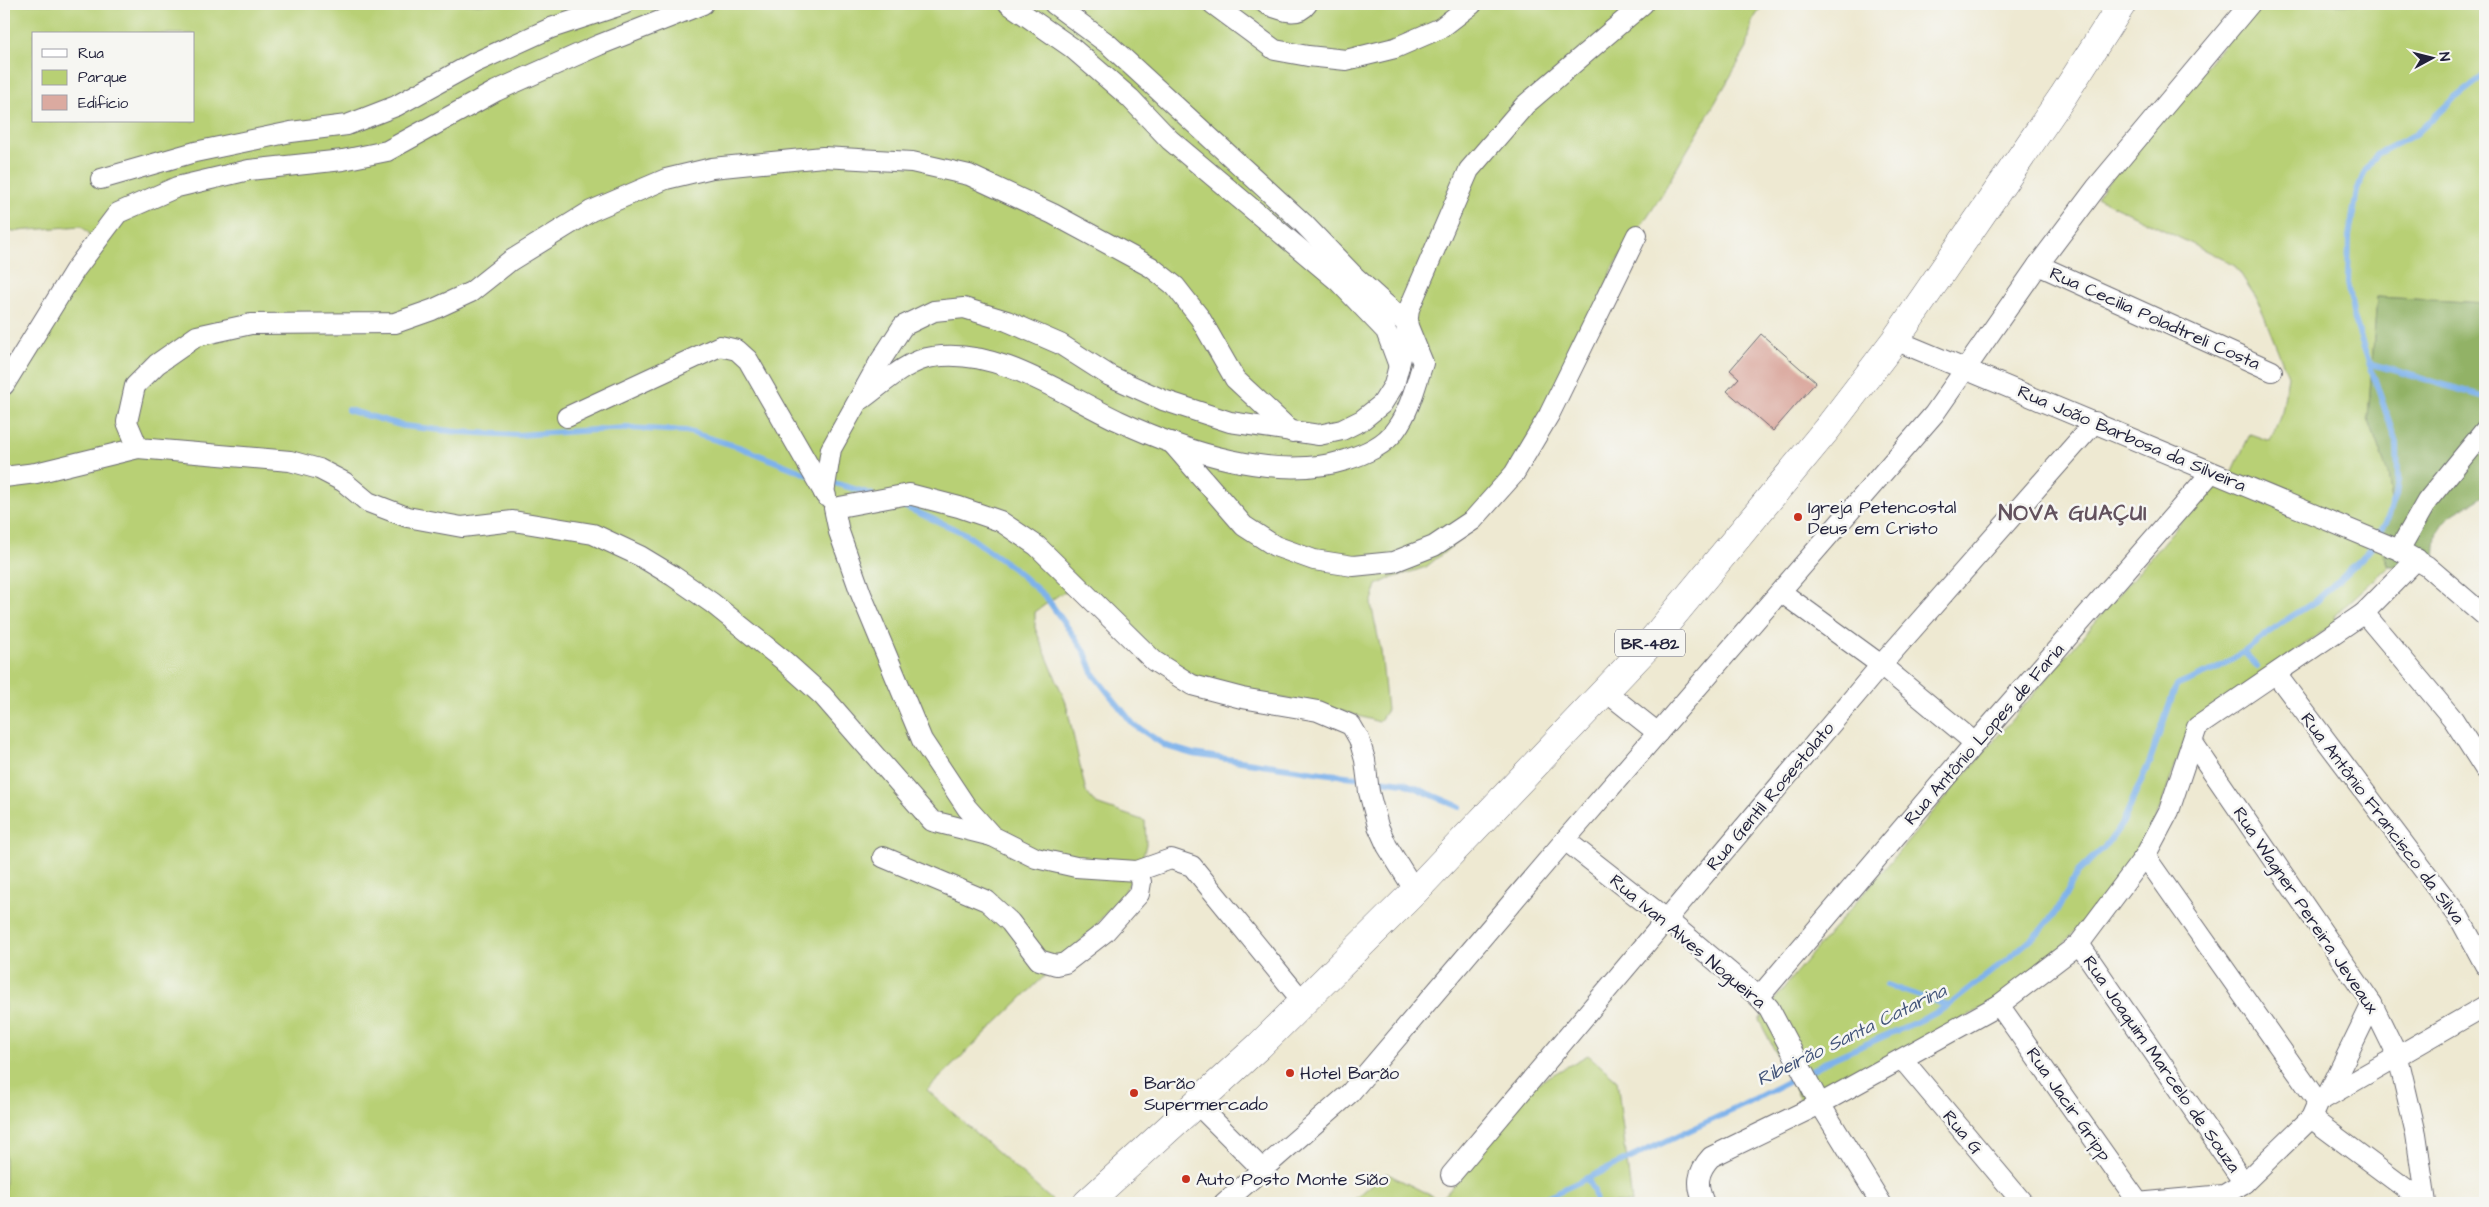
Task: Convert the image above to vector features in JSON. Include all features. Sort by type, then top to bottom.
[{"type":"highway","name":"BR-482","points":[[1087,1203],[1197,1104],[1415,891],[1605,691],[1696,589],[1827,430],[1895,340],[2063,96],[2122,4]]},
{"type":"street","points":[[101,179],[195,152],[291,132],[347,125],[396,106],[474,63],[550,28],[624,4]]},
{"type":"street","points":[[4,385],[75,270],[118,213],[177,187],[249,170],[343,160],[387,151],[496,91],[599,45],[702,4]]},
{"type":"street","points":[[1009,4],[1071,47],[1130,98],[1170,140],[1338,282],[1386,331],[1399,366]]},
{"type":"street","points":[[858,402],[909,366],[932,357],[961,357],[995,362],[1021,372],[1120,421],[1171,442],[1217,456],[1262,465],[1330,465],[1370,452],[1396,430],[1410,402],[1423,363],[1407,324],[1355,277],[1303,223],[1211,136],[1108,44],[1054,4]]},
{"type":"street","points":[[1213,4],[1275,50],[1346,60],[1404,44],[1441,28],[1472,4]]},
{"type":"street","points":[[1266,4],[1288,12],[1304,7],[1307,4]]},
{"type":"street","points":[[829,500],[831,449],[878,363],[903,326],[934,311],[964,308],[1007,321],[1060,344],[1110,376],[1163,400],[1230,422],[1319,435],[1342,430],[1362,420],[1382,404],[1394,385],[1409,309],[1469,170],[1526,105],[1643,4]]},
{"type":"street","points":[[1224,1203],[1350,1092],[1565,840],[1934,414],[2038,265],[2096,188],[2250,4]]},
{"type":"street","points":[[138,448],[127,422],[136,386],[157,364],[197,336],[251,324],[395,323],[432,310],[470,292],[510,260],[591,211],[666,179],[712,168],[823,157],[912,162],[969,175],[1053,214],[1151,267],[1174,286],[1200,318],[1235,379],[1292,432]]},
{"type":"street","points":[[1171,442],[1244,526],[1276,546],[1314,560],[1353,566],[1392,562],[1434,546],[1473,520],[1514,474],[1549,415],[1637,235]]},
{"type":"street","name":"Rua Cecilia Poladtreli Costa","points":[[2038,265],[2272,371]]},
{"type":"street","name":"Rua João Barbosa da Silveira","points":[[1895,340],[2401,551],[2485,616]]},
{"type":"street","points":[[567,417],[720,346],[737,350],[748,360],[829,500],[861,594],[922,740],[967,808],[992,836]]},
{"type":"street","name":"Rua Gentil Rosestolato","points":[[1451,1175],[1881,666],[2095,422]]},
{"type":"street","points":[[1702,1199],[1698,1182],[1700,1172],[1711,1157],[1820,1104],[1903,1060],[1999,1005],[2079,944],[2145,856],[2169,811],[2197,727],[2364,613],[2401,551],[2427,501],[2485,430]]},
{"type":"street","points":[[4,477],[36,473],[138,448],[290,461],[319,469],[344,482],[368,502],[406,517],[462,528],[513,521],[593,534],[640,556],[673,576],[712,603],[783,660],[823,696],[932,821],[992,836],[1036,858],[1076,867],[1137,871],[1171,859],[1192,866],[1303,1002]]},
{"type":"street","name":"Rua Antônio Lopes de Faria","points":[[1759,997],[1975,743],[2211,473]]},
{"type":"street","points":[[829,500],[909,494],[959,507],[1000,521],[1037,546],[1154,661],[1192,685],[1242,698],[1318,711],[1350,725],[1359,739],[1369,792],[1378,826],[1387,846],[1415,891]]},
{"type":"street","points":[[1781,592],[1881,666],[1975,743]]},
{"type":"street","points":[[2364,613],[2453,719],[2485,768]]},
{"type":"street","name":"Rua Antônio Francisco da Silva","points":[[2276,674],[2459,917],[2485,965]]},
{"type":"street","points":[[1605,691],[1658,733]]},
{"type":"street","name":"Rua Wagner Pereira Jeveaux","points":[[2193,743],[2372,1004],[2398,1056],[2416,1134],[2426,1203]]},
{"type":"street","name":"Rua Ivan Alves Nogueira","points":[[1565,840],[1666,919],[1759,997],[1769,1008],[1796,1062],[1872,1201]]},
{"type":"street","points":[[2145,856],[2319,1105],[2426,1203]]},
{"type":"street","points":[[884,857],[987,901],[1010,922],[1039,960],[1056,964],[1065,963],[1105,932],[1139,894],[1140,882],[1137,871]]},
{"type":"street","name":"Rua Joaquim Marcelo de Souza","points":[[2079,944],[2244,1183]]},
{"type":"street","points":[[2319,1105],[2372,1004]]},
{"type":"street","name":"Rua Jacir Gripp","points":[[1999,1005],[2138,1203]]},
{"type":"street","points":[[2138,1203],[2230,1199],[2319,1105],[2398,1056],[2485,1006]]},
{"type":"street","name":"Rua G","points":[[1903,1060],[2023,1203]]},
{"type":"street","points":[[1197,1104],[1263,1170]]},
{"type":"green space","points":[[4,4],[1763,4],[1752,22],[1747,48],[1660,197],[1613,268],[1558,405],[1478,525],[1426,567],[1377,585],[1371,604],[1381,651],[1387,710],[1379,722],[1331,708],[1211,684],[1160,657],[1074,590],[1060,594],[1035,612],[1035,628],[1066,703],[1086,792],[1096,804],[1145,821],[1146,844],[1141,865],[1126,889],[1092,930],[927,1090],[1055,1203],[5,1203],[4,383],[90,245],[89,233],[81,226],[4,232]]},
{"type":"green space","points":[[2258,4],[2485,4],[2485,303],[2377,297],[2368,418],[2388,474],[2392,501],[2379,543],[2389,566],[2335,615],[2336,622],[2190,726],[2153,827],[2122,873],[2058,951],[2014,990],[1804,1107],[1759,1020],[1793,976],[2204,495],[2231,475],[2250,434],[2270,441],[2282,412],[2288,376],[2258,301],[2235,265],[2096,197]]},
{"type":"green space","points":[[2377,297],[2485,303],[2485,495],[2456,512],[2444,522],[2437,537],[2435,558],[2431,571],[2420,567],[2389,566],[2379,543],[2392,501],[2388,474],[2368,418]]},
{"type":"green space","points":[[1588,1055],[1617,1080],[1632,1203],[1350,1203],[1386,1173],[1440,1200],[1458,1181],[1532,1086]]},
{"type":"building","points":[[1761,334],[1816,382],[1773,431],[1727,391],[1739,378],[1730,370]]},
{"type":"waterway","name":"Ribeirão Santa Catarina","points":[[1534,1203],[1735,1109],[1834,1058],[1928,1017],[1948,1006],[2040,931],[2058,909],[2078,872],[2109,842],[2123,822],[2149,763],[2176,686],[2216,669],[2244,652],[2281,623],[2316,601],[2361,559],[2372,546],[2389,515],[2396,495],[2398,479],[2397,445],[2354,318],[2348,282],[2349,236],[2357,191],[2364,173],[2377,154],[2416,134],[2451,101],[2485,75]]},
{"type":"waterway","points":[[2369,363],[2485,397]]},
{"type":"waterway","points":[[348,410],[404,426],[459,432],[518,435],[626,428],[686,431],[739,447],[809,475]]},
{"type":"waterway","points":[[828,481],[871,494]]},
{"type":"waterway","points":[[894,502],[964,533],[1013,568],[1046,597],[1085,652],[1094,675],[1134,725],[1166,746],[1193,754],[1404,783],[1460,807]]},
{"type":"waterway","points":[[2244,652],[2257,666]]},
{"type":"waterway","points":[[1887,985],[1948,1006]]},
{"type":"waterway","points":[[1587,1178],[1594,1191],[1596,1203]]},
{"type":"place","name":"Igreja Petencostal Deus em Cristo","points":[[1798,517]]},
{"type":"place","name":"Hotel Barão","points":[[1290,1073]]},
{"type":"place","name":"Barão Supermercado","points":[[1134,1093]]},
{"type":"place","name":"Auto Posto Monte Sião","points":[[1186,1179]]},
{"type":"district","name":"NOVA GUAÇUI","points":[[2073,512]]}]
